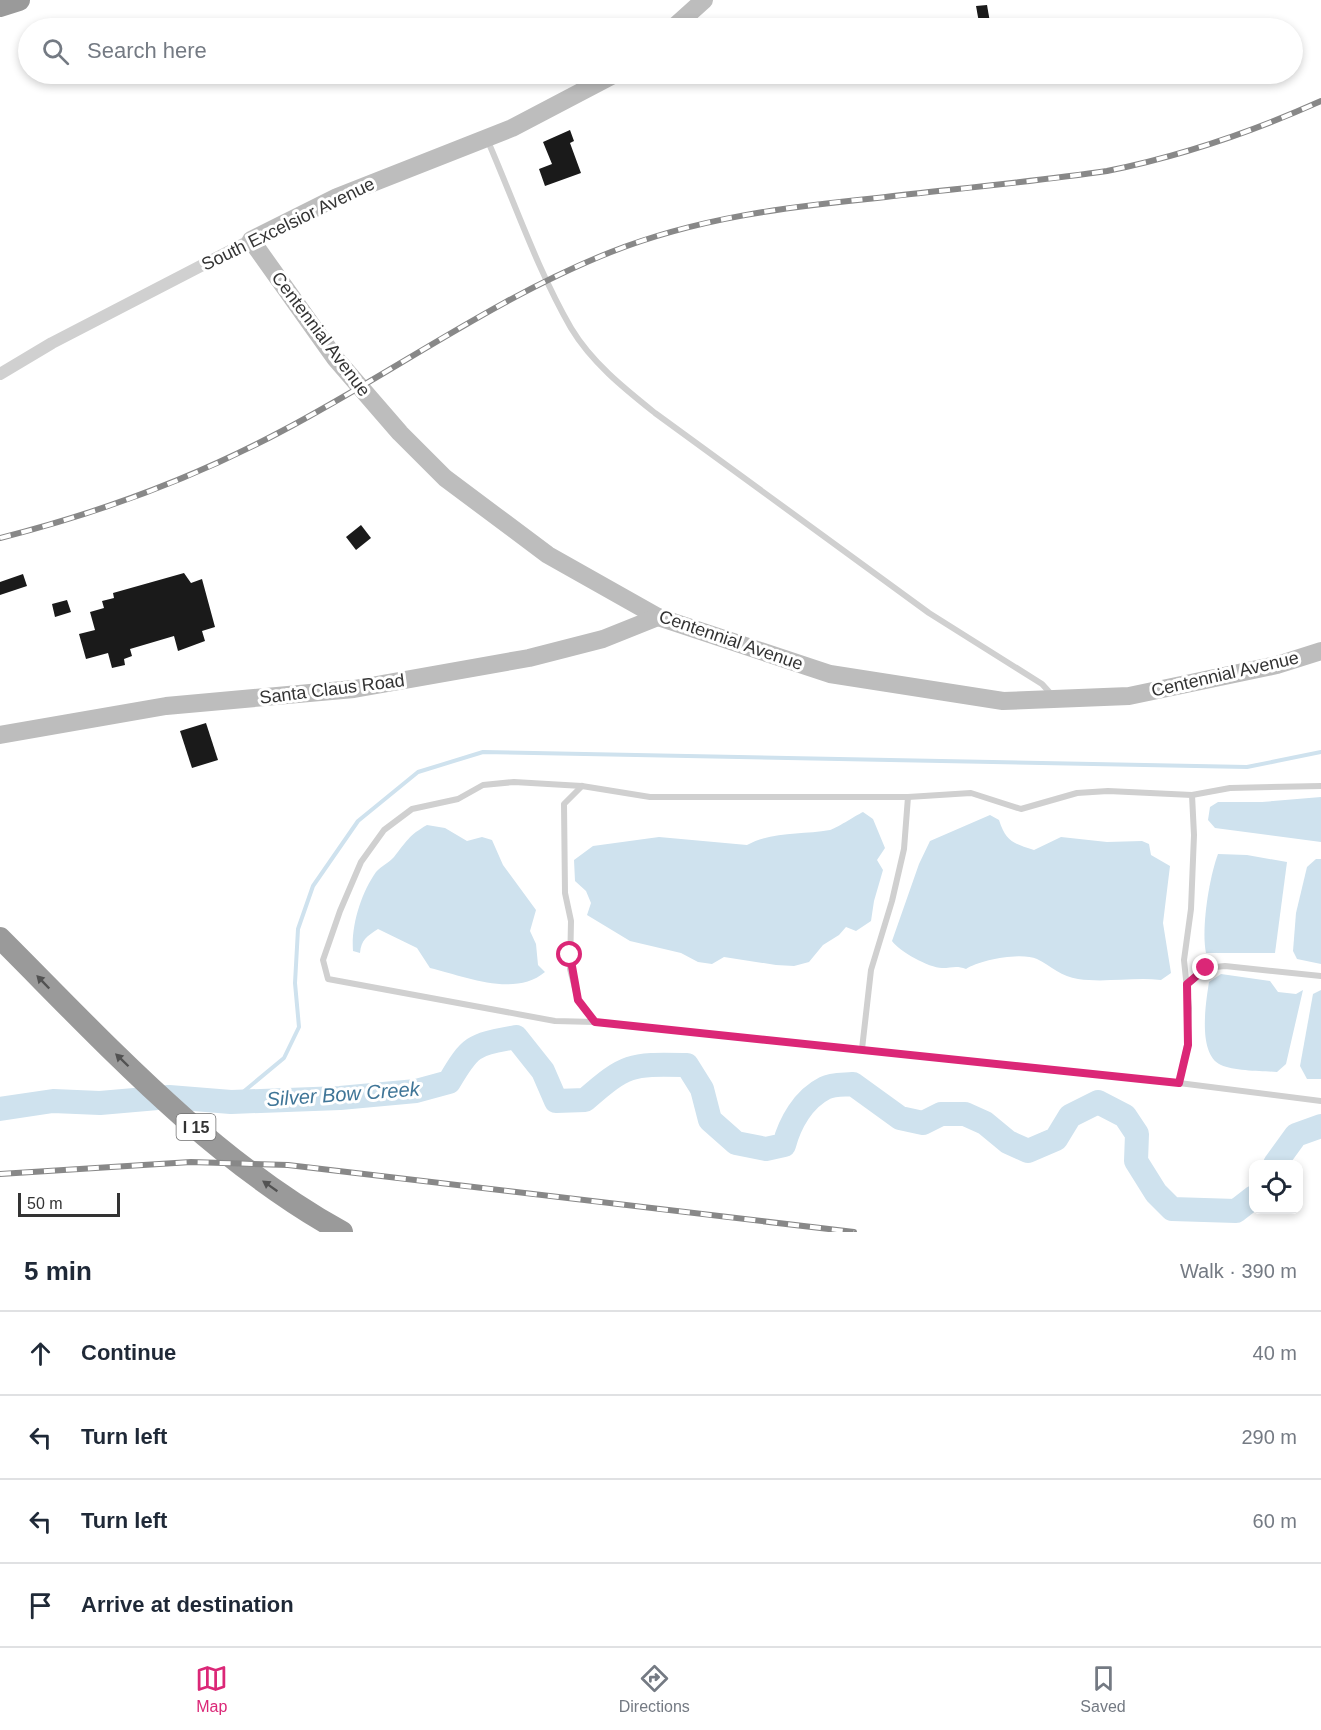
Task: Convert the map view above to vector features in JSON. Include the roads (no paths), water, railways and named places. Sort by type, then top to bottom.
[{"type":"highway","points":[[0,6],[19,0]]},
{"type":"highway","name":"I 15","points":[[0,938],[84,1024],[208,1138],[264,1182],[318,1219],[342,1232]]},
{"type":"street","points":[[685,18],[704,0]]},
{"type":"street","name":"South Excelsior Avenue","points":[[0,374],[52,343],[336,196],[512,128],[596,84]]},
{"type":"street","name":"Centennial Avenue","points":[[251,240],[335,358],[400,433],[445,478],[548,555],[658,617],[830,674],[1003,701],[1129,696],[1277,665],[1321,651]]},
{"type":"street","name":"Santa Claus Road","points":[[0,735],[166,706],[354,689],[529,658],[603,639],[658,617]]},
{"type":"lane","points":[[487,138],[548,280],[572,329],[594,358],[627,391],[929,613],[1042,684],[1056,699]]},
{"type":"lane","points":[[1321,786],[1230,788],[1192,795],[1108,790],[1077,793],[1021,809],[971,793],[908,797],[650,796],[582,786],[514,782],[483,785],[458,799],[412,809],[384,830],[362,862],[340,910],[323,960],[328,979],[555,1021],[595,1022],[862,1049],[1179,1083],[1321,1101]]},
{"type":"lane","points":[[582,786],[564,804],[565,893],[572,921],[570,969],[578,1000],[595,1022]]},
{"type":"lane","points":[[1179,1083],[1188,1045],[1187,984],[1184,960],[1191,909],[1194,846],[1192,795]]},
{"type":"lane","points":[[862,1049],[871,970],[892,901],[904,849],[908,797]]},
{"type":"lane","points":[[1187,984],[1206,968],[1225,966],[1321,976]]},
{"type":"water","points":[[1321,797],[1321,842],[1215,828],[1208,820],[1210,807],[1218,802],[1262,802]]},
{"type":"water","points":[[863,812],[873,819],[885,848],[877,860],[883,870],[871,921],[856,931],[846,927],[839,935],[823,945],[809,962],[794,966],[724,957],[712,964],[698,962],[681,953],[630,941],[587,915],[591,903],[586,891],[575,881],[574,860],[593,846],[659,837],[747,845],[777,835],[830,830]]},
{"type":"water","points":[[990,815],[999,820],[1004,833],[1011,841],[1034,850],[1061,837],[1107,842],[1142,841],[1149,844],[1151,855],[1170,866],[1163,923],[1171,973],[1161,980],[1078,979],[1062,974],[1037,959],[1021,956],[990,960],[966,969],[942,968],[922,962],[896,945],[892,941],[919,864],[930,841]]},
{"type":"water","points":[[427,825],[445,828],[467,841],[482,837],[492,840],[503,865],[536,910],[530,931],[536,944],[538,965],[545,972],[533,980],[519,983],[504,984],[473,980],[430,968],[417,948],[378,929],[365,939],[360,953],[353,951],[355,921],[371,880],[412,836]]},
{"type":"water","points":[[1218,854],[1247,855],[1287,862],[1275,953],[1206,953],[1204,931],[1207,904]]},
{"type":"water","points":[[1316,859],[1321,859],[1321,964],[1297,959],[1293,951],[1296,913],[1307,867]]},
{"type":"water","points":[[1221,974],[1270,981],[1278,992],[1296,994],[1303,990],[1286,1064],[1277,1072],[1233,1068],[1221,1065],[1213,1059],[1206,1039],[1206,1002],[1209,982]]},
{"type":"water","points":[[1321,990],[1321,1079],[1307,1079],[1300,1066],[1313,994]]},
{"type":"waterway","points":[[231,1102],[284,1058],[299,1027],[295,983],[298,929],[313,886],[358,821],[418,772],[483,752],[1247,767],[1321,752]]},
{"type":"waterway","name":"Silver Bow Creek","points":[[0,1109],[53,1101],[100,1103],[169,1097],[231,1102],[340,1098],[416,1091],[449,1082],[463,1060],[475,1048],[516,1037],[543,1071],[556,1101],[585,1100],[621,1072],[631,1068],[653,1065],[687,1065],[702,1089],[710,1120],[736,1143],[766,1149],[784,1145],[798,1112],[810,1098],[825,1088],[835,1085],[853,1084],[900,1118],[923,1123],[941,1114],[965,1114],[985,1123],[1008,1142],[1028,1151],[1056,1139],[1070,1116],[1098,1102],[1125,1116],[1137,1134],[1136,1161],[1156,1193],[1172,1209],[1236,1211],[1249,1201]]},
{"type":"waterway","name":"Silver Bow Creek","points":[[1278,1160],[1296,1135],[1321,1126]]},
{"type":"railway","points":[[0,538],[109,506],[214,464],[323,409],[526,291],[643,240],[709,222],[776,210],[1107,171],[1216,142],[1321,101]]},
{"type":"railway","points":[[0,1174],[191,1162],[288,1165],[854,1232]]}]
